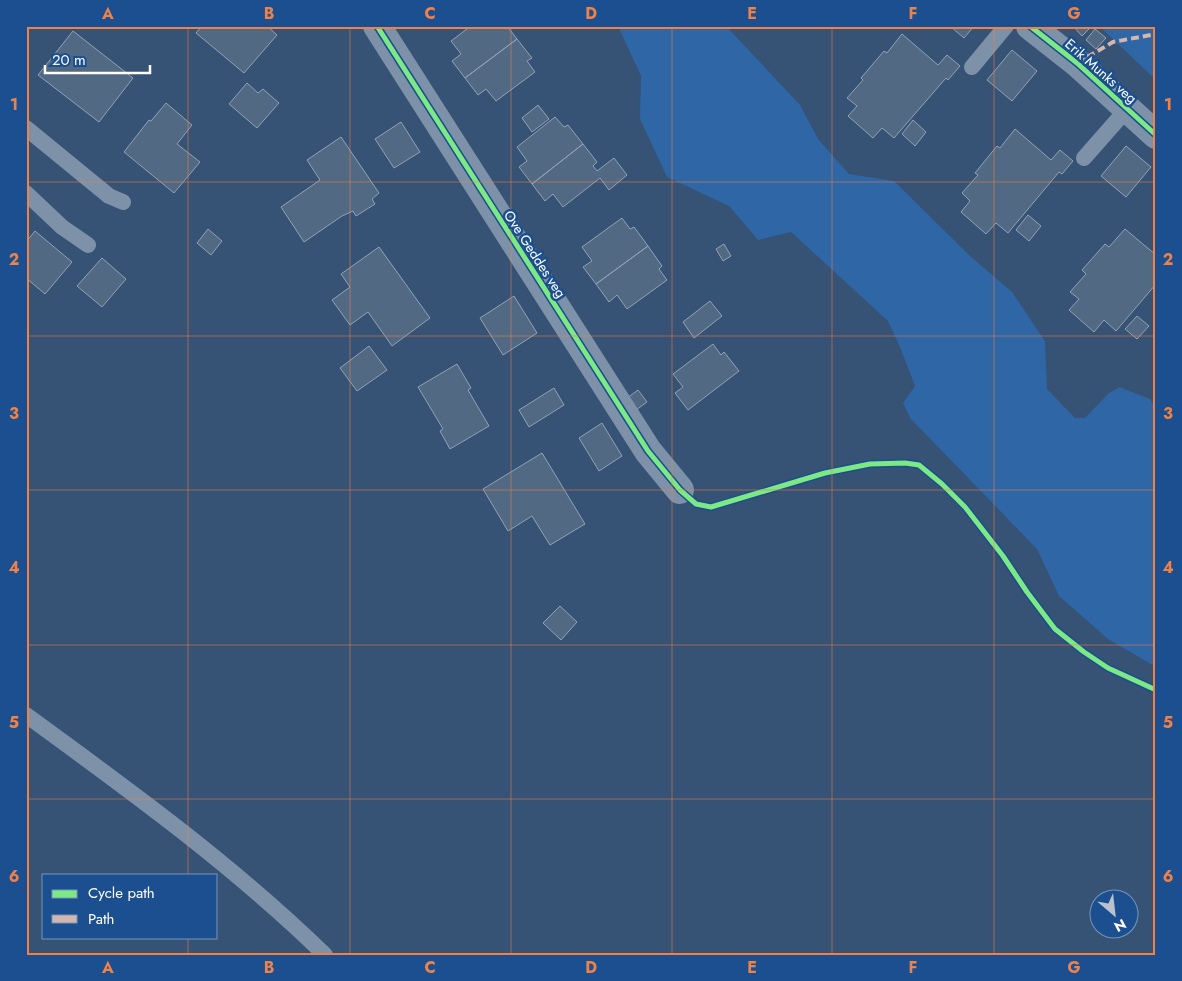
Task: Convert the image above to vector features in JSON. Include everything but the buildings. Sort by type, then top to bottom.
[{"type":"street","name":"Ove Geddes veg","points":[[377,26],[648,451],[680,490]]},
{"type":"street","name":"Erik Munks veg","points":[[1030,26],[1078,63],[1156,135]]},
{"type":"lane","points":[[972,67],[1006,26]]},
{"type":"lane","points":[[1084,158],[1128,108]]},
{"type":"lane","points":[[26,128],[109,196],[123,202]]},
{"type":"lane","points":[[26,193],[62,227],[88,245]]},
{"type":"lane","points":[[26,714],[190,839],[290,921],[325,955]]},
{"type":"shaded area","points":[[618,26],[726,26],[800,105],[818,139],[849,174],[894,181],[970,256],[1012,292],[1045,341],[1047,389],[1075,418],[1085,418],[1108,394],[1119,387],[1150,399],[1156,408],[1156,667],[1108,639],[1059,596],[1037,549],[910,418],[903,403],[915,386],[888,321],[791,232],[758,240],[729,206],[667,177],[640,119],[641,76]]},
{"type":"shaded area","points":[[1099,26],[1156,26],[1156,80]]},
{"type":"marked path","points":[[1077,63],[1113,42],[1156,34]]},
{"type":"cycle path","points":[[377,26],[648,451],[680,490],[696,504],[711,507],[825,473],[870,464],[905,463],[919,465],[965,507],[1055,629],[1108,668],[1156,690]]},
{"type":"cycle path","points":[[1030,26],[1077,63],[1156,135]]}]
